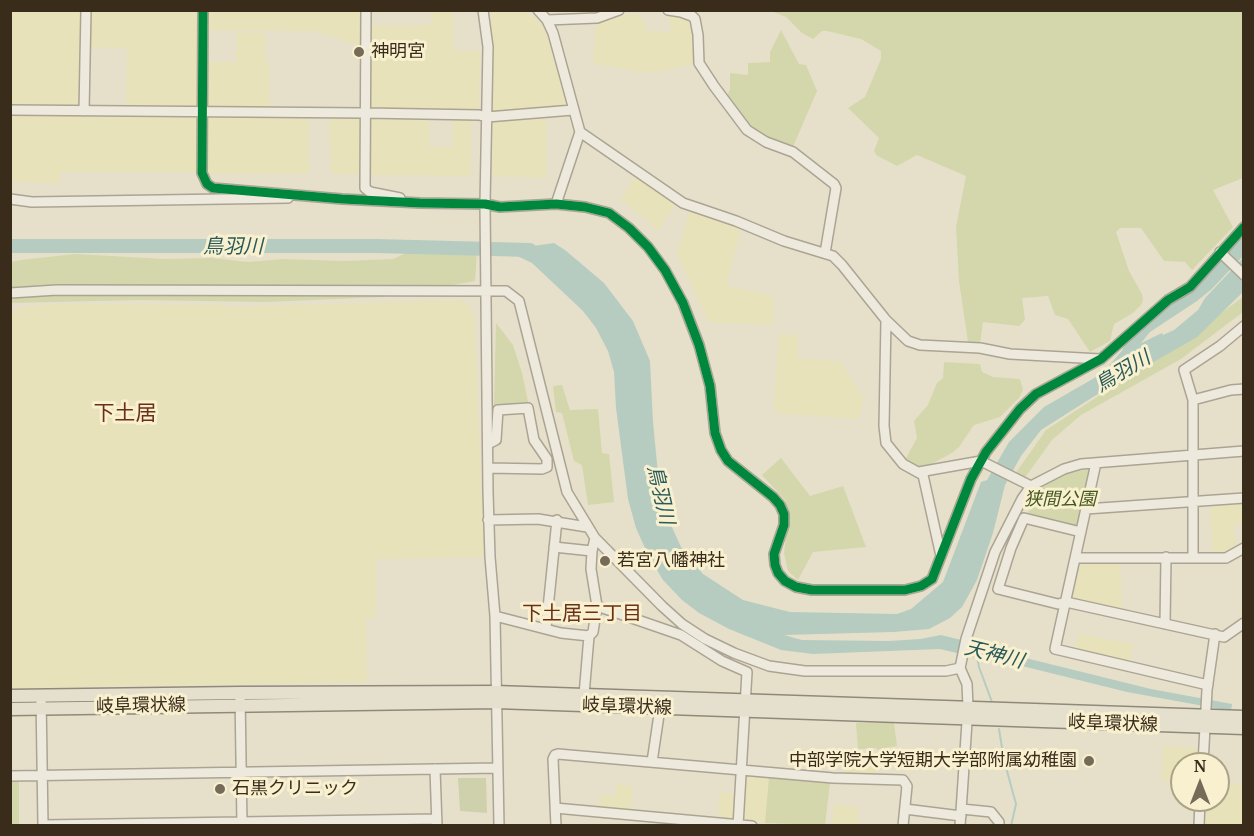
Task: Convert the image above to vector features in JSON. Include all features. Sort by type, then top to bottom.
[{"type":"main road","name":"岐阜環状線","points":[[10,709],[41,702],[584,695],[747,707]]},
{"type":"main road","name":"岐阜環状線","points":[[10,696],[41,702]]},
{"type":"main road","name":"岐阜環状線","points":[[495,697],[660,708],[747,707],[1244,717]]},
{"type":"main road","name":"岐阜環状線","points":[[1205,718],[1244,728]]},
{"type":"street","points":[[84,111],[86,10]]},
{"type":"street","points":[[203,10],[202,173],[207,184],[213,188],[329,198],[485,207],[556,204],[585,207],[609,213],[648,246],[665,270],[683,303],[699,345],[710,386],[715,434],[721,450],[728,462],[774,497],[784,514],[784,525],[774,554],[778,573],[785,581],[796,587],[812,590],[905,590],[921,586],[932,579],[970,479],[1020,409],[1036,394],[1101,359],[1168,300],[1190,287],[1244,227]]},
{"type":"street","points":[[366,10],[365,188],[370,192],[420,203]]},
{"type":"street","points":[[483,10],[488,47],[485,207],[488,520],[495,616],[499,825]]},
{"type":"street","points":[[538,10],[548,20],[580,132],[556,204]]},
{"type":"street","points":[[548,20],[597,18],[619,10]]},
{"type":"street","points":[[668,10],[692,16],[694,19],[698,35],[699,63],[747,130],[766,142],[793,152],[834,184],[836,188],[825,253]]},
{"type":"street","points":[[10,110],[366,113],[487,117],[573,110]]},
{"type":"street","points":[[580,132],[683,203],[739,222],[784,241],[832,256],[842,264],[886,320],[908,341],[920,345],[980,348],[1010,354],[1101,359]]},
{"type":"street","points":[[10,199],[33,202],[329,198]]},
{"type":"street","points":[[1222,254],[1244,275]]},
{"type":"street","points":[[10,292],[485,287],[506,291],[519,301],[567,492],[595,538],[682,624],[705,639],[769,666],[805,671],[945,671],[960,668]]},
{"type":"street","points":[[886,320],[884,426],[886,443],[903,464],[923,475],[941,558]]},
{"type":"street","points":[[1193,557],[1193,400],[1184,370],[1220,346],[1244,326]]},
{"type":"street","points":[[1193,400],[1244,389]]},
{"type":"street","points":[[488,444],[496,440],[498,410],[528,408],[534,441],[547,459],[546,467],[542,469],[488,468]]},
{"type":"street","points":[[961,816],[968,713],[967,684],[960,668],[962,656],[994,552],[1029,485],[1064,469],[1096,463],[1244,451]]},
{"type":"street","points":[[919,472],[981,461],[1029,485]]},
{"type":"street","points":[[1096,463],[1055,649],[1207,688]]},
{"type":"street","points":[[1086,509],[1244,498]]},
{"type":"street","points":[[1081,532],[1024,519],[1011,548],[998,589],[1058,604],[1066,602],[1224,637],[1244,623]]},
{"type":"street","points":[[488,520],[557,520],[587,527]]},
{"type":"street","points":[[546,628],[557,520]]},
{"type":"street","points":[[584,695],[589,636],[593,632],[597,606],[592,586],[592,551],[595,538]]},
{"type":"street","points":[[554,547],[592,551]]},
{"type":"street","points":[[1076,558],[1226,558],[1244,548]]},
{"type":"street","points":[[1165,624],[1166,558]]},
{"type":"street","points":[[597,606],[681,635],[722,661],[747,672],[747,707],[739,825]]},
{"type":"street","points":[[495,616],[561,633],[589,636]]},
{"type":"street","points":[[1204,752],[1207,688],[1215,634]]},
{"type":"street","points":[[240,698],[242,824]]},
{"type":"street","points":[[41,702],[43,825],[437,822],[435,769]]},
{"type":"street","points":[[652,762],[660,708]]},
{"type":"street","points":[[556,825],[553,759],[555,755],[583,755],[833,778],[903,780],[907,786],[903,825]]},
{"type":"street","points":[[10,776],[497,768]]},
{"type":"street","points":[[555,808],[752,825]]},
{"type":"street","points":[[905,809],[961,816],[991,812],[999,825]]},
{"type":"shaded area","points":[[11,11],[200,11],[199,107],[126,109],[127,48],[82,47],[81,108],[11,106]]},
{"type":"shaded area","points":[[206,11],[363,11],[363,48],[317,31],[206,30]]},
{"type":"shaded area","points":[[431,11],[453,11],[453,50],[480,52],[479,110],[368,111],[370,26],[431,25]]},
{"type":"shaded area","points":[[491,11],[523,11],[545,28],[566,101],[564,105],[491,112]]},
{"type":"shaded area","points":[[638,14],[639,18],[645,19],[645,31],[671,32],[669,15],[686,16],[691,21],[697,57],[695,63],[664,71],[639,72],[593,63],[596,24],[599,19]]},
{"type":"shaded area","points":[[237,33],[266,33],[265,58],[269,66],[270,107],[206,108],[205,62],[236,62]]},
{"type":"shaded area","points":[[11,113],[198,115],[199,172],[61,172],[58,184],[11,181]]},
{"type":"shaded area","points":[[204,114],[308,116],[309,174],[207,174],[204,162]]},
{"type":"shaded area","points":[[329,116],[429,117],[429,147],[452,147],[453,118],[471,118],[471,176],[331,174]]},
{"type":"shaded area","points":[[546,116],[546,178],[492,176],[492,120]]},
{"type":"shaded area","points":[[636,176],[676,203],[657,231],[649,221],[620,199]]},
{"type":"shaded area","points":[[690,209],[741,229],[726,286],[773,296],[773,325],[709,322],[677,254]]},
{"type":"shaded area","points":[[459,300],[466,303],[474,315],[484,557],[376,559],[376,617],[366,618],[367,682],[11,688],[11,313],[19,308],[52,304],[221,305],[233,307]]},
{"type":"shaded area","points":[[779,334],[798,335],[798,358],[841,362],[863,398],[859,419],[777,413],[774,408]]},
{"type":"shaded area","points":[[1243,503],[1243,524],[1233,526],[1237,545],[1227,553],[1213,552],[1210,507]]},
{"type":"shaded area","points":[[1120,562],[1122,610],[1072,599],[1081,563]]},
{"type":"shaded area","points":[[1079,634],[1133,644],[1128,664],[1074,652]]},
{"type":"shaded area","points":[[1164,746],[1200,749],[1200,752],[1170,752],[1170,781],[1161,781]]},
{"type":"shaded area","points":[[877,751],[877,775],[845,774],[846,760]]},
{"type":"shaded area","points":[[747,775],[769,777],[765,823],[743,819]]},
{"type":"shaded area","points":[[617,783],[633,788],[631,812],[598,809],[600,795],[616,796]]},
{"type":"shaded area","points":[[1230,784],[1243,785],[1243,825],[1202,826],[1203,812],[1230,812]]},
{"type":"shaded area","points":[[720,792],[737,794],[733,820],[718,819]]},
{"type":"shaded area","points":[[834,805],[858,807],[857,825],[832,825]]},
{"type":"green space","points":[[771,11],[1243,11],[1243,178],[1213,190],[1233,227],[1192,270],[1185,262],[1164,261],[1141,228],[1120,228],[1116,232],[1129,271],[1143,300],[1133,313],[1114,324],[1110,341],[1090,352],[1068,319],[1055,315],[1048,296],[1022,298],[1025,320],[1019,326],[983,322],[980,344],[968,342],[959,281],[956,227],[966,176],[917,155],[897,166],[876,155],[874,151],[879,138],[848,108],[865,97],[881,59],[881,51],[861,39],[827,31],[822,31],[813,39],[802,33],[786,17]]},
{"type":"green space","points":[[781,30],[799,64],[806,65],[817,91],[792,149],[753,133],[729,100],[728,93],[730,73],[748,75],[748,63],[770,62],[770,52]]},
{"type":"green space","points":[[477,251],[475,281],[384,297],[266,302],[140,300],[11,303],[11,262],[21,260],[75,254],[164,259],[212,258],[248,262],[283,259],[345,261],[393,259],[408,252]]},
{"type":"green space","points":[[1243,297],[1243,312],[1181,359],[1081,415],[1052,440],[1024,479],[1015,474],[1046,430],[1173,348]]},
{"type":"green space","points":[[496,323],[513,345],[529,406],[494,406]]},
{"type":"green space","points":[[944,362],[980,364],[982,372],[993,377],[1020,379],[1023,390],[1019,398],[1000,417],[974,425],[952,453],[922,469],[906,461],[906,458],[917,438],[914,421],[928,405],[937,383],[943,378]]},
{"type":"green space","points":[[562,385],[570,410],[598,409],[602,453],[609,454],[614,502],[588,505],[582,465],[574,461],[562,413],[556,412],[553,386]]},
{"type":"green space","points":[[781,458],[810,496],[843,486],[866,547],[813,552],[798,580],[788,571],[784,553],[786,501],[762,475]]},
{"type":"green space","name":"狭間公園","points":[[1089,469],[1077,527],[1027,515],[1035,497],[1048,478]]},
{"type":"green space","points":[[856,723],[894,723],[897,746],[877,750],[877,748],[858,749]]},
{"type":"green space","points":[[769,777],[830,783],[825,825],[765,823]]},
{"type":"green space","points":[[458,778],[486,778],[487,813],[460,811]]},
{"type":"green space","points":[[10,779],[19,779],[19,825],[11,825]]},
{"type":"water","name":"天神川","points":[[554,243],[604,283],[633,321],[650,361],[659,484],[666,514],[681,547],[703,574],[743,600],[790,612],[897,614],[911,609],[943,582],[981,482],[987,480],[1009,442],[1044,407],[1103,373],[1125,347],[1135,346],[1174,330],[1198,310],[1205,298],[1243,258],[1243,292],[1197,337],[1041,430],[1021,456],[1005,485],[993,533],[977,580],[962,607],[950,618],[929,629],[784,635],[802,640],[889,641],[941,635],[1151,689],[1232,704],[1231,711],[1127,692],[1006,662],[981,659],[940,649],[813,654],[781,650],[729,629],[699,613],[682,600],[663,580],[649,557],[636,528],[628,499],[616,408],[614,372],[608,351],[596,328],[583,311],[532,263],[513,254],[498,251]]},
{"type":"waterway","points":[[1125,364],[1133,342],[1145,327],[1207,284],[1244,245]]},
{"type":"waterway","name":"鳥羽川","points":[[10,246],[376,246],[530,250]]},
{"type":"waterway","name":"天神川","points":[[977,657],[992,702]]},
{"type":"waterway","points":[[999,729],[1004,760],[1016,804],[1011,826]]},
{"type":"cycle path","points":[[203,10],[202,173],[207,184],[213,188],[342,199],[485,204],[500,207],[556,204],[585,207],[609,213],[629,228],[648,247],[665,270],[683,303],[699,345],[710,386],[715,433],[721,450],[728,461],[780,505],[784,514],[784,525],[774,554],[775,565],[785,581],[796,587],[812,590],[905,590],[921,586],[932,579],[971,479],[986,452],[1020,409],[1036,394],[1101,359],[1168,300],[1190,287],[1244,227]]},
{"type":"place","name":"神明宮","points":[[359,52]]},
{"type":"place","name":"若宮八幡神社","points":[[605,561]]},
{"type":"place","name":"中部学院大学短期大学部附属幼稚園","points":[[1089,761]]},
{"type":"place","name":"石黒クリニック","points":[[220,789]]},
{"type":"district","name":"下土居","points":[[125,414]]},
{"type":"district","name":"下土居三丁目","points":[[582,614]]}]
